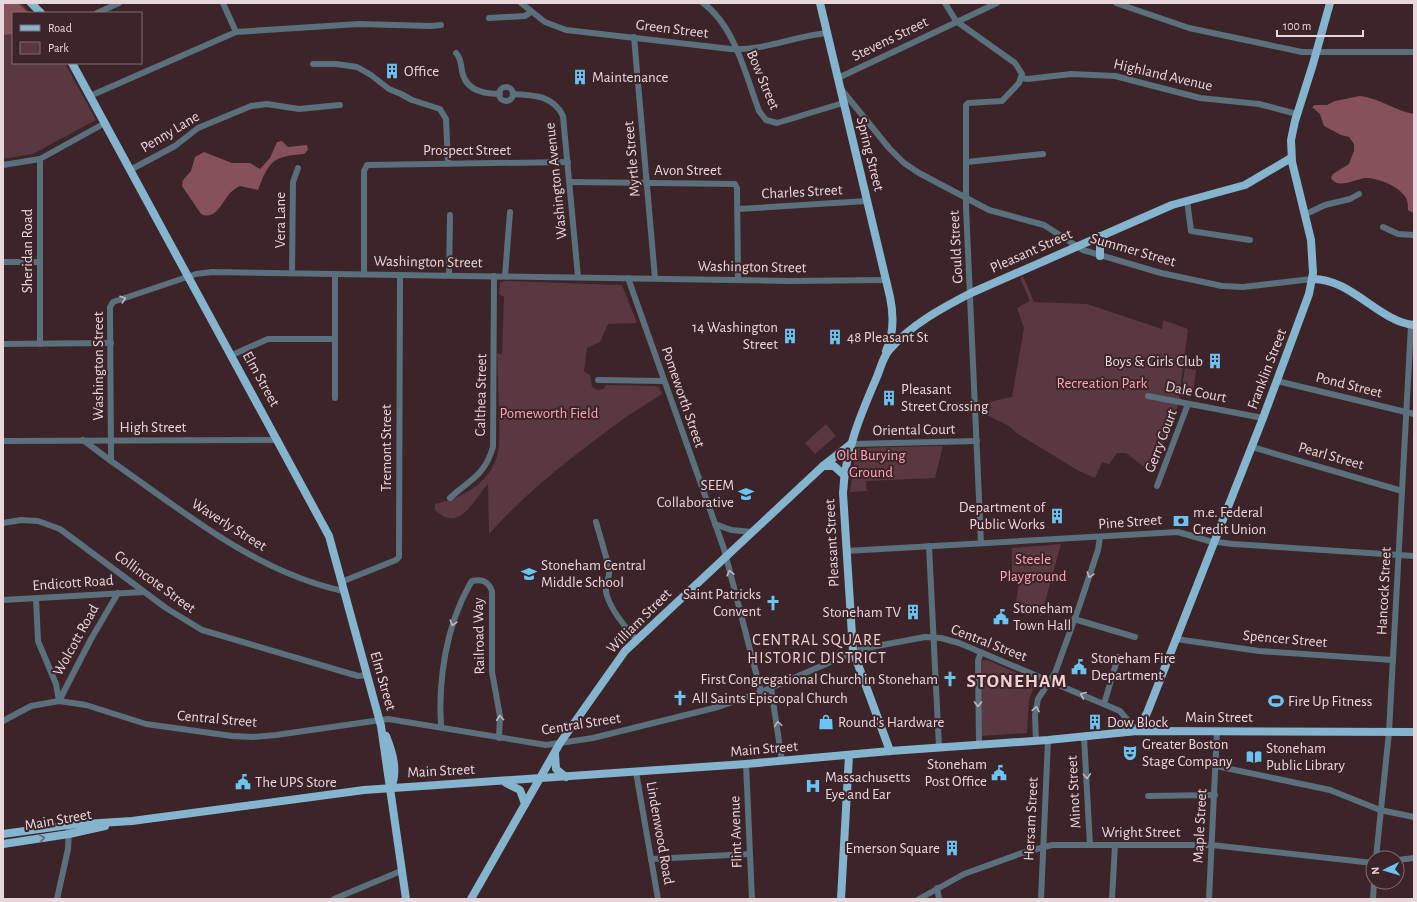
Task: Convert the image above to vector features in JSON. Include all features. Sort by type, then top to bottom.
[{"type":"main road","points":[[31,3],[40,12]]},
{"type":"main road","name":"Spring Street","points":[[820,3],[893,312],[898,325],[909,330]]},
{"type":"main road","name":"Franklin Street","points":[[1137,731],[1147,713],[1306,306],[1312,279],[1312,250],[1306,214],[1291,158],[1292,135],[1297,114],[1317,53],[1330,3]]},
{"type":"main road","name":"Elm Street","points":[[73,64],[326,529],[380,723],[391,788],[401,871],[406,899]]},
{"type":"main road","name":"Pleasant Street","points":[[884,358],[909,330],[940,310],[971,293],[1167,206],[1245,185],[1291,158]]},
{"type":"main road","points":[[1100,236],[1100,256]]},
{"type":"main road","name":"Summer Street","points":[[1312,279],[1323,280],[1340,286],[1396,320],[1412,325]]},
{"type":"main road","name":"Spring Street","points":[[892,332],[893,312]]},
{"type":"main road","name":"Pleasant Street","points":[[890,751],[853,651],[843,498],[844,475],[861,410],[884,358],[892,332]]},
{"type":"main road","name":"William Street","points":[[471,899],[560,743],[619,657],[636,639],[752,532],[824,466],[851,444]]},
{"type":"main road","points":[[824,466],[837,468],[844,475]]},
{"type":"main road","name":"Main Street","points":[[3,844],[69,830],[117,823],[391,788],[566,778],[940,747],[1036,741],[1137,731],[1414,732]]},
{"type":"main road","points":[[556,751],[555,766],[560,774],[566,778]]},
{"type":"main road","points":[[841,899],[849,755]]},
{"type":"main road","points":[[503,782],[520,790],[525,804]]},
{"type":"main road","name":"Main Street","points":[[4,834],[69,830]]},
{"type":"main road","points":[[3,844],[5,840],[4,834]]},
{"type":"street","points":[[99,12],[119,3]]},
{"type":"street","points":[[223,3],[236,32]]},
{"type":"street","name":"Green Street","points":[[521,3],[548,24],[562,29],[736,49],[756,47],[801,36],[827,33]]},
{"type":"street","name":"Bow Street","points":[[703,3],[714,13],[725,27],[736,49],[759,111],[768,122],[780,123],[844,103]]},
{"type":"street","points":[[945,3],[956,21],[1015,62],[1020,69],[1021,78]]},
{"type":"street","name":"Stevens Street","points":[[838,78],[956,21],[997,3]]},
{"type":"street","points":[[1116,3],[1201,31],[1302,52],[1414,52]]},
{"type":"street","points":[[489,18],[525,16],[531,12]]},
{"type":"street","points":[[90,96],[236,32],[359,24],[430,26],[441,24]]},
{"type":"street","name":"Myrtle Street","points":[[634,38],[655,278]]},
{"type":"street","name":"Washington Avenue","points":[[456,54],[460,57],[464,78],[471,87],[481,93],[500,94]]},
{"type":"street","points":[[313,64],[336,64],[357,67],[371,75],[388,89],[402,94],[412,100],[440,109],[446,121],[448,163]]},
{"type":"street","name":"Highland Avenue","points":[[1021,78],[1028,79],[1082,74],[1115,76],[1200,98],[1259,104],[1297,114]]},
{"type":"street","name":"Gould Street","points":[[981,543],[967,199],[966,104],[1002,101],[1017,85],[1021,78]]},
{"type":"street","name":"Summer Street","points":[[840,87],[877,134],[904,163],[919,173],[994,212],[1030,220],[1044,225],[1075,247],[1100,256],[1177,277],[1231,287],[1312,279]]},
{"type":"street","name":"Washington Avenue","points":[[500,94],[502,90],[506,88],[511,90],[513,94],[542,97],[556,106],[562,114],[570,182],[578,277]]},
{"type":"street","name":"Washington Avenue","points":[[500,94],[502,99],[506,101],[511,99],[513,94]]},
{"type":"street","name":"Penny Lane","points":[[130,170],[175,146],[194,130],[251,106],[267,104],[299,109],[340,105]]},
{"type":"street","points":[[3,165],[40,159],[105,123]]},
{"type":"street","points":[[967,162],[1043,154]]},
{"type":"street","name":"Sheridan Road","points":[[40,159],[40,344]]},
{"type":"street","name":"Prospect Street","points":[[364,274],[364,169],[366,165],[568,162]]},
{"type":"street","name":"Vera Lane","points":[[292,273],[293,182],[298,168]]},
{"type":"street","name":"Avon Street","points":[[570,182],[733,183],[737,187],[738,279]]},
{"type":"street","points":[[1306,214],[1325,205],[1347,200],[1359,194]]},
{"type":"street","points":[[1188,200],[1191,231],[1250,240]]},
{"type":"street","name":"Charles Street","points":[[738,209],[867,201]]},
{"type":"street","points":[[505,276],[510,212]]},
{"type":"street","points":[[449,276],[450,215]]},
{"type":"street","points":[[1383,228],[1398,234],[1414,235]]},
{"type":"street","points":[[3,262],[40,262]]},
{"type":"street","name":"Washington Street","points":[[111,440],[110,307],[113,302],[201,273],[886,280]]},
{"type":"street","points":[[335,274],[335,398]]},
{"type":"street","name":"Tremont Street","points":[[341,582],[396,560],[399,557],[400,275]]},
{"type":"street","name":"Calthea Street","points":[[450,498],[477,477],[486,463],[493,447],[494,276]]},
{"type":"street","name":"Pomeworth Street","points":[[628,278],[726,556],[761,692]]},
{"type":"street","name":"Hancock Street","points":[[1377,850],[1389,732],[1412,325]]},
{"type":"street","points":[[232,355],[268,339],[335,339]]},
{"type":"street","points":[[3,344],[111,343]]},
{"type":"street","points":[[598,380],[664,381]]},
{"type":"street","name":"Pond Street","points":[[1277,381],[1414,414]]},
{"type":"street","name":"Dale Court","points":[[1148,396],[1263,418]]},
{"type":"street","name":"Gerry Court","points":[[1157,486],[1188,404]]},
{"type":"street","name":"Waverly Street","points":[[83,440],[111,461],[245,552],[278,568],[343,591]]},
{"type":"street","points":[[111,440],[111,461]]},
{"type":"street","name":"High Street","points":[[3,441],[278,440]]},
{"type":"street","name":"Oriental Court","points":[[851,444],[977,441]]},
{"type":"street","name":"Pearl Street","points":[[1252,447],[1402,491]]},
{"type":"street","name":"Collincote Street","points":[[3,523],[32,520],[54,526],[72,537],[172,613],[194,626],[213,634],[358,676],[367,676]]},
{"type":"street","points":[[596,522],[609,567],[606,594],[613,608],[636,639]]},
{"type":"street","points":[[715,524],[731,530],[752,532]]},
{"type":"street","name":"Pine Street","points":[[846,550],[1178,532],[1214,542],[1414,556]]},
{"type":"street","points":[[1036,741],[1036,710],[1041,694],[1055,672],[1098,550],[1100,537]]},
{"type":"street","points":[[929,546],[940,747]]},
{"type":"street","name":"Railroad Way","points":[[441,727],[444,666],[452,628],[470,584],[472,581],[481,580],[488,583],[492,591],[492,672],[500,716],[499,738]]},
{"type":"street","name":"Endicott Road","points":[[3,600],[144,592]]},
{"type":"street","name":"Wolcott Road","points":[[58,701],[91,639],[118,593]]},
{"type":"street","points":[[36,598],[38,641],[56,684],[58,701]]},
{"type":"street","points":[[1074,619],[1135,637]]},
{"type":"street","name":"Central Street","points":[[3,721],[34,705],[58,701],[80,703],[146,724],[248,737],[276,735],[396,720],[539,744],[560,743],[594,738],[691,714],[761,692],[853,651],[903,640],[934,637],[953,641],[981,652],[1122,712],[1137,731]]},
{"type":"street","name":"Spencer Street","points":[[1176,639],[1237,648],[1393,660]]},
{"type":"street","points":[[979,744],[978,661],[981,652]]},
{"type":"street","points":[[1104,704],[1118,657]]},
{"type":"street","points":[[771,688],[782,761]]},
{"type":"street","name":"Maple Street","points":[[1209,899],[1217,731]]},
{"type":"street","name":"Minot Street","points":[[1084,737],[1090,845]]},
{"type":"street","name":"Hersam Street","points":[[1041,899],[1048,740]]},
{"type":"street","name":"Flint Avenue","points":[[746,764],[752,899]]},
{"type":"street","points":[[1216,766],[1330,790],[1380,810],[1414,817]]},
{"type":"street","name":"Lindenwood Road","points":[[636,772],[658,899]]},
{"type":"street","points":[[1148,796],[1214,795]]},
{"type":"street","points":[[57,899],[68,850],[69,830]]},
{"type":"street","points":[[1112,899],[1115,845]]},
{"type":"street","name":"Wright Street","points":[[918,899],[953,878],[983,866],[1043,846],[1212,845],[1365,862]]},
{"type":"street","points":[[651,859],[750,854]]},
{"type":"street","points":[[334,899],[401,871]]},
{"type":"street","points":[[937,888],[939,899]]},
{"type":"green space","points":[[3,3],[21,3],[29,12],[12,12],[12,64],[66,64],[96,120],[33,154],[3,159]]},
{"type":"green space","name":"Recreation Park","points":[[1023,276],[1034,302],[1087,304],[1162,329],[1163,320],[1188,329],[1179,398],[1181,398],[1152,473],[1126,453],[1117,453],[1109,464],[1102,462],[1095,478],[1079,471],[1018,434],[1009,426],[987,415],[990,408],[993,408],[984,403],[1012,397],[1024,328],[1017,308],[1030,301],[1020,278]]},
{"type":"green space","name":"Pomeworth Field","points":[[505,281],[622,285],[637,323],[608,324],[600,342],[587,348],[584,371],[590,375],[592,387],[597,390],[604,389],[606,385],[653,386],[659,387],[662,394],[626,417],[554,472],[504,517],[489,534],[488,484],[471,506],[459,517],[452,518],[444,516],[435,510],[435,504],[456,498],[475,487],[490,472],[495,463],[498,452],[499,437],[497,353],[502,355],[504,297],[499,294],[500,283]]},
{"type":"green space","points":[[1185,368],[1196,370],[1193,393],[1181,391]]},
{"type":"green space","points":[[826,424],[836,436],[815,454],[805,443]]},
{"type":"green space","name":"Old Burying Ground","points":[[943,446],[935,478],[866,481],[867,491],[850,492],[856,448]]},
{"type":"green space","name":"Steele Playground","points":[[1061,544],[1041,616],[1015,607],[1019,583],[1012,578],[1012,548]]},
{"type":"green space","points":[[987,660],[1036,681],[1029,700],[1027,733],[980,736],[981,661]]},
{"type":"shaded area","points":[[3,3],[18,3],[27,12],[12,12],[12,34],[3,35]]},
{"type":"shaded area","points":[[1360,96],[1374,99],[1414,114],[1414,213],[1408,210],[1406,198],[1394,186],[1370,178],[1342,184],[1331,178],[1333,174],[1349,164],[1354,151],[1354,144],[1349,137],[1341,135],[1324,126],[1320,114],[1312,107],[1315,105],[1327,105],[1335,101]]},
{"type":"shaded area","points":[[282,141],[288,147],[307,145],[308,150],[304,154],[285,156],[274,162],[265,172],[258,190],[240,186],[230,193],[218,210],[211,215],[201,214],[182,186],[183,180],[191,171],[195,157],[204,152],[232,163],[250,163],[260,169],[270,158],[277,142]]},
{"type":"place","name":"Office","points":[[392,71]]},
{"type":"place","name":"Maintenance","points":[[580,77]]},
{"type":"place","name":"14 Washington Street","points":[[790,336]]},
{"type":"place","name":"48 Pleasant St","points":[[835,337]]},
{"type":"place","name":"Boys & Girls Club","points":[[1215,361]]},
{"type":"place","name":"Pleasant Street Crossing","points":[[889,398]]},
{"type":"place","name":"SEEM Collaborative","points":[[746,494]]},
{"type":"place","name":"Department of Public Works","points":[[1057,516]]},
{"type":"place","name":"m.e. Federal Credit Union","points":[[1181,521]]},
{"type":"place","name":"Stoneham Central Middle School","points":[[529,574]]},
{"type":"place","name":"Saint Patricks Convent","points":[[773,603]]},
{"type":"place","name":"Stoneham TV","points":[[913,612]]},
{"type":"place","name":"Stoneham Town Hall","points":[[1001,617]]},
{"type":"place","name":"Stoneham Fire Department","points":[[1079,667]]},
{"type":"place","name":"First Congregational Church in Stoneham","points":[[950,679]]},
{"type":"place","name":"All Saints Episcopal Church","points":[[680,698]]},
{"type":"place","name":"Fire Up Fitness","points":[[1276,701]]},
{"type":"place","name":"Round's Hardware","points":[[826,722]]},
{"type":"place","name":"Dow Block","points":[[1095,722]]},
{"type":"place","name":"Greater Boston Stage Company","points":[[1130,753]]},
{"type":"place","name":"Stoneham Public Library","points":[[1254,757]]},
{"type":"place","name":"Stoneham Post Office","points":[[999,773]]},
{"type":"place","name":"The UPS Store","points":[[243,782]]},
{"type":"place","name":"Massachusetts Eye and Ear","points":[[813,786]]},
{"type":"place","name":"Emerson Square","points":[[952,848]]},
{"type":"district","name":"CENTRAL SQUARE HISTORIC DISTRICT","points":[[817,649]]},
{"type":"district","name":"STONEHAM","points":[[1017,681]]}]
